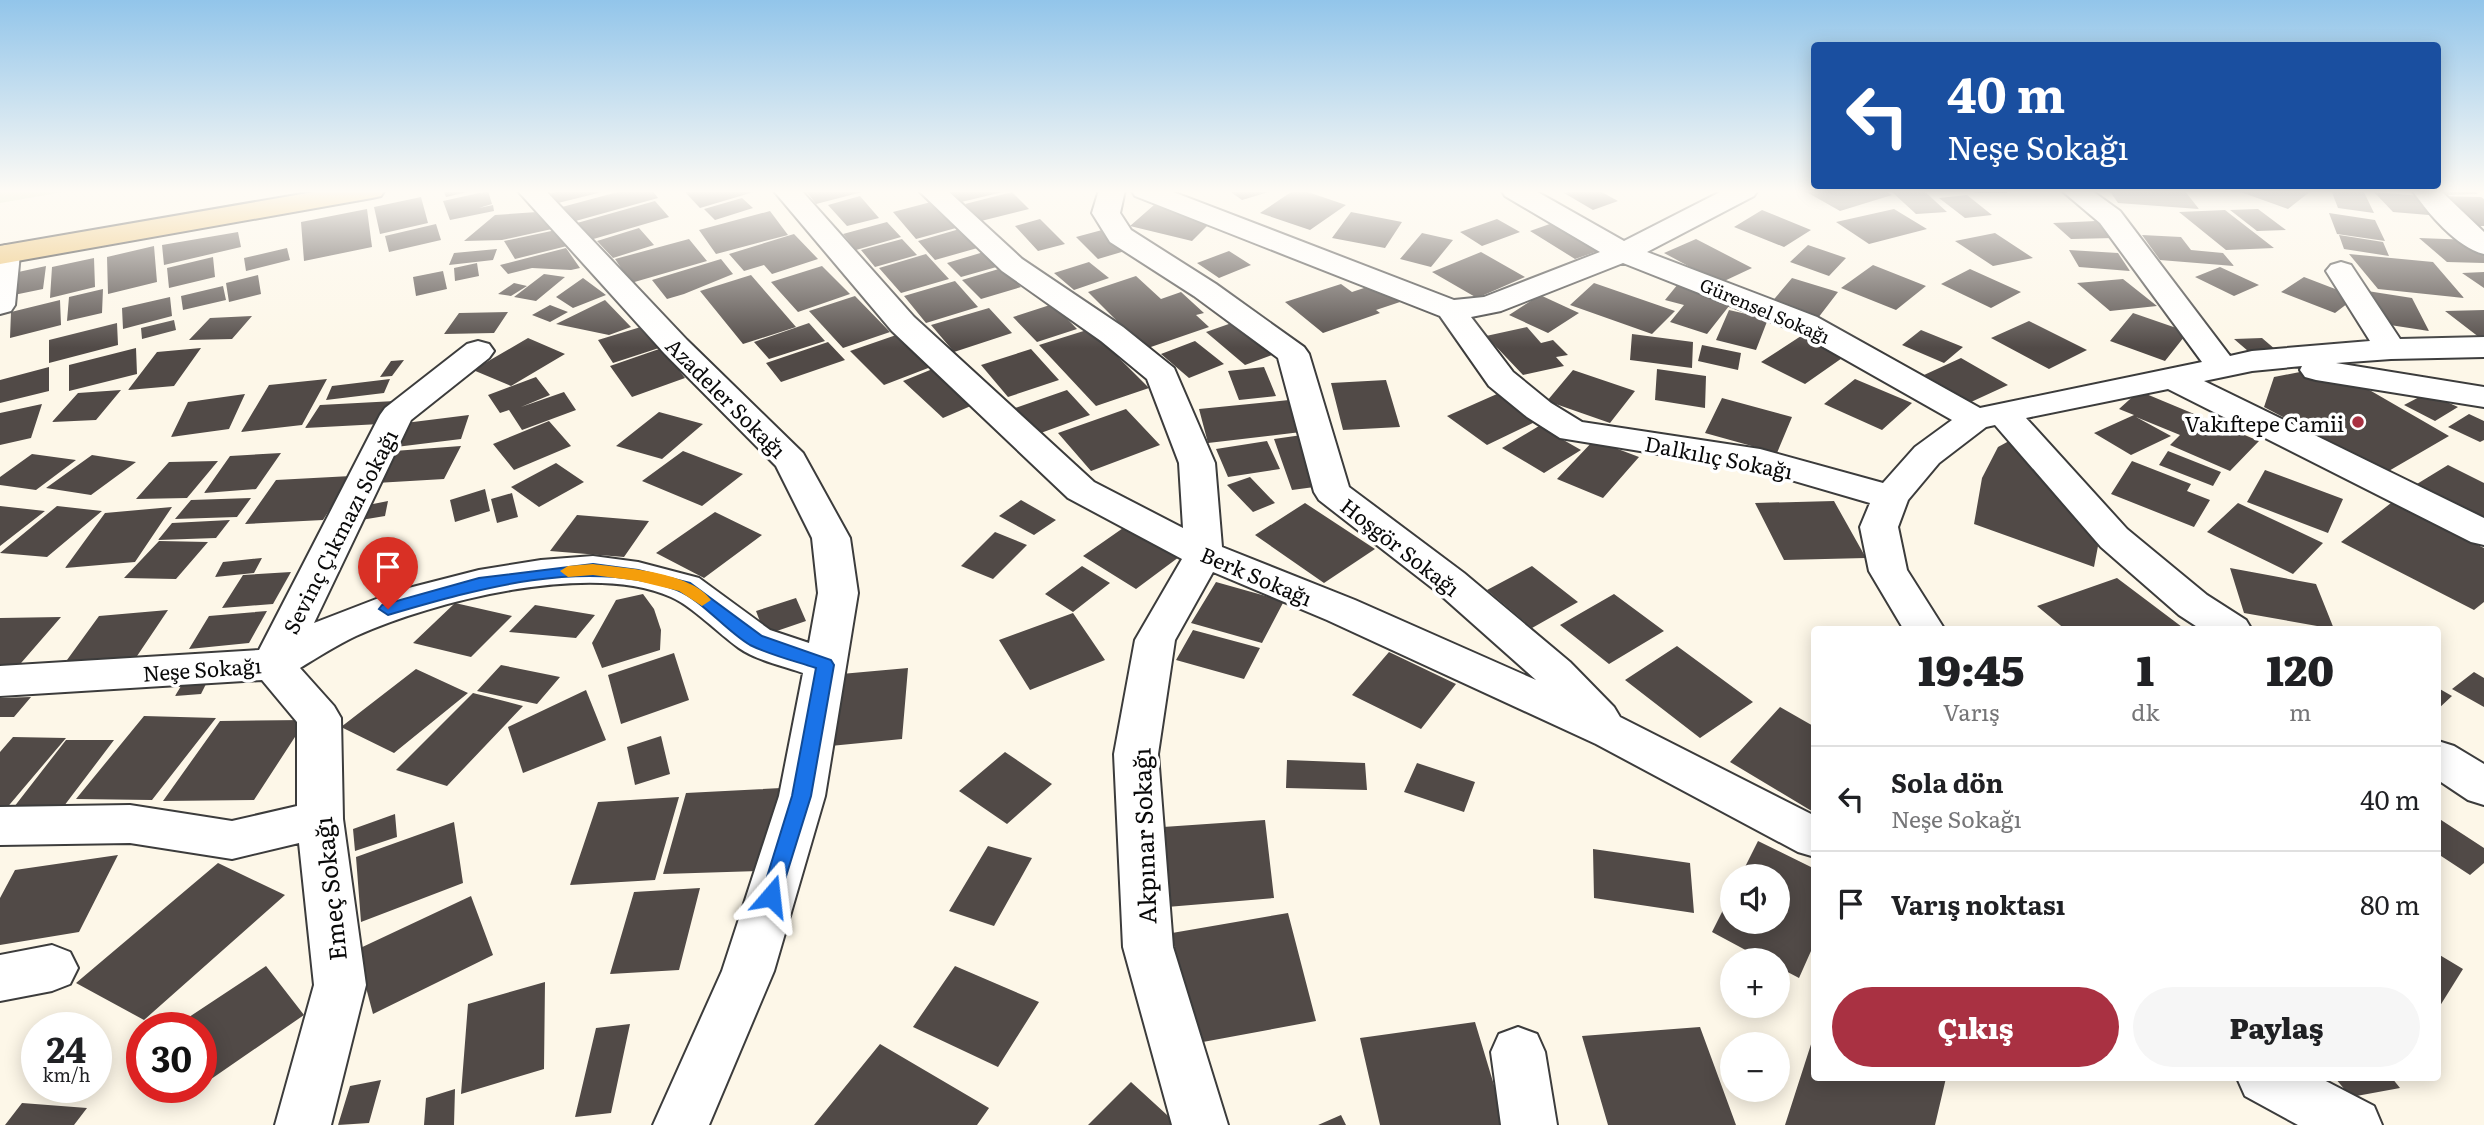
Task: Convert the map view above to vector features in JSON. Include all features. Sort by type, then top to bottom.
[{"type":"main road","points":[[3,255],[74,242]]},
{"type":"street","name":"Azadeler Sokağı","points":[[579,242],[676,347],[791,461],[831,538],[838,593],[802,796],[748,971],[681,1125]]},
{"type":"street","name":"Berk Sokağı","points":[[832,242],[903,324],[1081,490],[1204,554],[1341,610],[1611,732],[1811,836]]},
{"type":"street","points":[[988,242],[1012,265],[1112,334],[1161,375],[1197,463],[1204,554]]},
{"type":"street","name":"Hoşgör Sokağı","points":[[1130,242],[1205,290],[1293,354],[1332,492],[1450,582],[1555,673],[1611,732]]},
{"type":"street","points":[[1278,242],[1451,310],[1490,305],[1643,242]]},
{"type":"street","name":"Gürensel Sokağı","points":[[1605,242],[1623,253],[1807,324],[1989,417],[2113,538],[2193,606],[2226,626]]},
{"type":"street","points":[[2132,242],[2236,363],[2484,397]]},
{"type":"street","points":[[0,305],[3,255]]},
{"type":"street","points":[[2341,271],[2391,349]]},
{"type":"street","name":"Dalkılıç Sokağı","points":[[1451,310],[1501,379],[1539,411],[1572,431],[1760,460],[1891,497]]},
{"type":"street","points":[[1922,626],[1888,571],[1880,527],[1891,497],[1927,455],[1989,417],[2175,379],[2236,363],[2391,349],[2484,347]]},
{"type":"street","name":"Sevinç Çıkmazı Sokağı","points":[[273,664],[397,415],[478,351]]},
{"type":"street","points":[[2175,379],[2484,533]]},
{"type":"street","name":"Akpınar Sokağı","points":[[1200,1125],[1148,947],[1136,754],[1155,640],[1204,554]]},
{"type":"street","name":"Neşe Sokağı","points":[[0,681],[273,664],[341,626],[411,601],[479,583],[593,569],[638,575],[684,587],[756,640],[825,665]]},
{"type":"street","name":"Emeç Sokağı","points":[[273,664],[319,718],[320,819],[340,985],[303,1125]]},
{"type":"street","points":[[2441,760],[2484,787]]},
{"type":"street","points":[[0,826],[130,824],[232,839],[320,819]]},
{"type":"street","points":[[0,978],[52,968]]},
{"type":"street","points":[[1518,1052],[1529,1125]]},
{"type":"street","points":[[2269,1081],[2354,1125]]},
{"type":"building","points":[[240,242],[241,247],[164,265],[162,245]]},
{"type":"building","points":[[303,242],[371,242],[372,247],[304,261]]},
{"type":"building","points":[[387,242],[430,242],[389,252]]},
{"type":"building","points":[[505,242],[565,242],[567,246],[515,259]]},
{"type":"building","points":[[598,242],[652,242],[654,245],[613,258]]},
{"type":"building","points":[[676,242],[692,242],[707,261],[631,283],[615,259]]},
{"type":"building","points":[[708,242],[760,242],[716,254]]},
{"type":"building","points":[[766,242],[802,242],[818,259],[772,274],[764,265],[744,271],[729,254]]},
{"type":"building","points":[[850,242],[882,242],[856,250]]},
{"type":"building","points":[[889,242],[905,242],[917,255],[875,267],[861,250]]},
{"type":"building","points":[[919,242],[977,242],[981,247],[935,260]]},
{"type":"building","points":[[1030,242],[1065,244],[1038,251]]},
{"type":"building","points":[[1082,242],[1116,242],[1125,251],[1098,259]]},
{"type":"building","points":[[1356,242],[1389,242],[1385,248]]},
{"type":"building","points":[[1414,242],[1451,242],[1431,267],[1400,259]]},
{"type":"building","points":[[1548,242],[1598,242],[1607,248],[1575,259]]},
{"type":"building","points":[[1688,242],[1703,242],[1752,268],[1720,283],[1664,253]]},
{"type":"building","points":[[1773,242],[1791,242],[1784,247]]},
{"type":"building","points":[[1957,242],[2009,242],[2033,258],[1993,266]]},
{"type":"building","points":[[2147,242],[2185,242],[2191,250],[2223,253],[2234,266],[2160,260]]},
{"type":"building","points":[[2217,242],[2267,242],[2274,248],[2226,250]]},
{"type":"building","points":[[2342,242],[2383,242],[2389,256],[2344,249]]},
{"type":"building","points":[[2424,242],[2475,242],[2484,249],[2484,263],[2447,262]]},
{"type":"building","points":[[1808,245],[1846,258],[1829,276],[1790,262]]},
{"type":"building","points":[[154,246],[157,282],[108,294],[107,257]]},
{"type":"building","points":[[287,248],[290,260],[246,271],[244,258]]},
{"type":"building","points":[[566,248],[580,268],[532,268],[508,274],[500,265]]},
{"type":"building","points":[[497,249],[493,260],[449,265],[454,253]]},
{"type":"building","points":[[2069,250],[2118,253],[2130,271],[2079,267]]},
{"type":"building","points":[[987,251],[1000,266],[961,277],[947,263]]},
{"type":"building","points":[[1229,251],[1251,265],[1219,278],[1197,263]]},
{"type":"building","points":[[1481,252],[1525,277],[1477,298],[1432,272]]},
{"type":"building","points":[[926,254],[949,279],[901,293],[879,268]]},
{"type":"building","points":[[2349,254],[2433,262],[2464,298],[2378,289]]},
{"type":"building","points":[[213,257],[215,277],[169,288],[167,268]]},
{"type":"building","points":[[94,258],[95,287],[50,298],[52,267]]},
{"type":"building","points":[[721,259],[733,274],[684,294],[667,299],[652,280]]},
{"type":"building","points":[[1089,262],[1109,278],[1074,290],[1054,273]]},
{"type":"building","points":[[477,263],[479,276],[455,281],[454,268]]},
{"type":"building","points":[[1873,265],[1926,286],[1896,310],[1841,288]]},
{"type":"building","points":[[46,266],[43,289],[4,297],[9,274]]},
{"type":"building","points":[[822,266],[850,294],[798,312],[771,282]]},
{"type":"building","points":[[2220,267],[2259,285],[2234,296],[2195,277]]},
{"type":"building","points":[[1002,268],[1021,287],[981,299],[962,280]]},
{"type":"building","points":[[1970,269],[2021,292],[1991,308],[1941,284]]},
{"type":"building","points":[[443,271],[447,289],[416,296],[413,277]]},
{"type":"building","points":[[2484,272],[2484,288],[2462,273]]},
{"type":"building","points":[[544,274],[565,277],[536,301],[514,297]]},
{"type":"building","points":[[258,275],[261,294],[229,302],[226,283]]},
{"type":"building","points":[[751,275],[796,327],[743,344],[700,291]]},
{"type":"building","points":[[1136,276],[1161,299],[1181,292],[1204,313],[1196,315],[1209,327],[1145,349],[1088,292]]},
{"type":"building","points":[[2304,277],[2356,297],[2335,313],[2281,292]]},
{"type":"building","points":[[583,278],[606,295],[573,308],[556,297]]},
{"type":"building","points":[[1792,278],[1838,292],[1818,318],[1770,304]]},
{"type":"building","points":[[2123,279],[2157,306],[2110,311],[2077,283]]},
{"type":"building","points":[[955,281],[978,307],[926,323],[904,296]]},
{"type":"building","points":[[514,283],[527,286],[511,296],[498,294]]},
{"type":"building","points":[[1594,283],[1675,311],[1652,334],[1570,305]]},
{"type":"building","points":[[1341,284],[1352,292],[1376,284],[1400,302],[1376,310],[1380,313],[1323,333],[1285,302]]},
{"type":"building","points":[[1678,284],[1733,301],[1707,334],[1670,322],[1684,305],[1665,300]]},
{"type":"building","points":[[223,286],[226,300],[183,310],[181,296]]},
{"type":"building","points":[[103,289],[102,313],[67,321],[69,297]]},
{"type":"building","points":[[2361,290],[2412,298],[2429,331],[2377,323]]},
{"type":"building","points":[[1540,295],[1579,313],[1548,333],[1509,315]]},
{"type":"building","points":[[855,296],[890,332],[843,348],[809,311]]},
{"type":"building","points":[[170,297],[172,316],[123,329],[122,308]]},
{"type":"building","points":[[60,300],[61,325],[10,338],[11,312]]},
{"type":"building","points":[[605,300],[631,327],[609,335],[556,324]]},
{"type":"building","points":[[1053,304],[1077,329],[1037,342],[1013,317]]},
{"type":"building","points":[[550,305],[568,312],[550,322],[532,315]]},
{"type":"building","points":[[989,308],[1012,333],[954,352],[931,325]]},
{"type":"building","points":[[1729,310],[1768,319],[1756,350],[1716,340]]},
{"type":"building","points":[[2484,310],[2484,341],[2445,311]]},
{"type":"building","points":[[508,312],[494,333],[444,334],[459,313]]},
{"type":"building","points":[[2133,313],[2188,332],[2165,361],[2110,341]]},
{"type":"building","points":[[252,316],[232,339],[189,340],[210,318]]},
{"type":"building","points":[[1243,319],[1283,351],[1245,365],[1206,332]]},
{"type":"building","points":[[174,320],[176,330],[142,339],[141,328]]},
{"type":"building","points":[[2029,321],[2087,350],[2049,369],[1991,338]]},
{"type":"building","points":[[117,323],[118,345],[49,363],[49,340]]},
{"type":"building","points":[[809,323],[825,341],[769,359],[754,342]]},
{"type":"building","points":[[644,326],[659,348],[613,363],[598,340]]},
{"type":"building","points":[[1527,327],[1541,343],[1553,340],[1568,355],[1556,357],[1564,366],[1523,375],[1486,336]]},
{"type":"building","points":[[1090,329],[1149,388],[1096,406],[1039,345]]},
{"type":"building","points":[[1921,330],[1963,347],[1944,363],[1902,345]]},
{"type":"building","points":[[902,333],[936,365],[884,385],[850,351]]},
{"type":"building","points":[[1632,334],[1693,342],[1692,368],[1630,360]]},
{"type":"building","points":[[1801,336],[1845,356],[1805,384],[1761,362]]},
{"type":"building","points":[[528,338],[565,354],[511,386],[473,370]]},
{"type":"building","points":[[2262,338],[2276,350],[2248,351],[2234,339]]},
{"type":"building","points":[[1195,341],[1224,364],[1189,378],[1161,354]]},
{"type":"building","points":[[828,342],[845,360],[781,382],[766,363]]},
{"type":"building","points":[[1702,345],[1741,353],[1738,370],[1698,361]]},
{"type":"building","points":[[136,348],[137,374],[69,391],[69,365]]},
{"type":"building","points":[[201,348],[174,386],[128,390],[157,352]]},
{"type":"building","points":[[662,348],[685,378],[632,397],[610,366]]},
{"type":"building","points":[[1031,349],[1059,380],[1008,397],[981,365]]},
{"type":"building","points":[[1961,358],[2008,385],[1971,402],[1924,375]]},
{"type":"building","points":[[404,360],[392,376],[380,377],[391,361]]},
{"type":"building","points":[[940,366],[980,402],[943,418],[903,381]]},
{"type":"building","points":[[49,367],[49,391],[0,403],[0,380]]},
{"type":"building","points":[[1264,367],[1276,396],[1239,400],[1228,371]]},
{"type":"building","points":[[1657,369],[1706,376],[1705,408],[1655,400]]},
{"type":"building","points":[[1573,370],[1635,391],[1610,423],[1547,401]]},
{"type":"building","name":"Vakıftepe Camii","points":[[2305,371],[2359,384],[2449,436],[2387,472],[2264,407],[2274,377]]},
{"type":"building","points":[[536,377],[550,395],[521,407],[564,392],[576,410],[522,430],[509,410],[500,413],[488,395]]},
{"type":"building","points":[[327,379],[302,425],[241,432],[269,385]]},
{"type":"building","points":[[390,379],[384,393],[326,400],[332,386]]},
{"type":"building","points":[[1855,379],[1912,403],[1882,430],[1824,404]]},
{"type":"building","points":[[1386,380],[1400,427],[1343,430],[1331,383]]},
{"type":"building","points":[[121,390],[96,420],[52,422],[78,393]]},
{"type":"building","points":[[1067,390],[1090,415],[1038,434],[1015,408]]},
{"type":"building","points":[[2139,391],[2259,441],[2230,471],[2170,445],[2180,435],[2136,417],[2171,436],[2131,455],[2094,433],[2134,415],[2119,409]]},
{"type":"building","points":[[2427,393],[2458,407],[2435,421],[2404,405]]},
{"type":"building","points":[[245,394],[229,429],[171,437],[188,402]]},
{"type":"building","points":[[1497,394],[1537,421],[1487,445],[1447,416]]},
{"type":"building","points":[[1722,398],[1792,417],[1777,453],[1705,433]]},
{"type":"building","points":[[1289,400],[1301,432],[1208,443],[1199,409]]},
{"type":"building","points":[[395,401],[380,424],[305,428],[320,405]]},
{"type":"building","points":[[42,404],[31,438],[0,445],[0,413]]},
{"type":"building","points":[[1126,409],[1160,445],[1091,471],[1058,433]]},
{"type":"building","points":[[659,412],[703,424],[662,459],[616,446]]},
{"type":"building","points":[[2469,414],[2484,421],[2484,440],[2480,442],[2448,427]]},
{"type":"building","points":[[469,415],[461,439],[396,447],[405,423]]},
{"type":"building","points":[[549,421],[571,446],[514,470],[493,444]]},
{"type":"building","points":[[1539,426],[1581,450],[1544,473],[1502,448]]},
{"type":"building","points":[[1302,435],[1322,486],[1292,490],[1274,439]]},
{"type":"building","points":[[1594,440],[1639,457],[1603,498],[1557,479]]},
{"type":"building","points":[[1267,441],[1280,469],[1228,477],[1216,449]]},
{"type":"building","points":[[2009,441],[2059,496],[2098,546],[2094,567],[1974,524],[1982,478],[1998,447]]},
{"type":"building","points":[[461,446],[444,479],[376,483],[394,451]]},
{"type":"building","points":[[683,451],[743,474],[702,506],[642,481]]},
{"type":"building","points":[[2168,451],[2221,472],[2213,486],[2159,465]]},
{"type":"building","points":[[281,453],[256,489],[204,493],[230,456]]},
{"type":"building","points":[[32,454],[76,460],[36,490],[0,485],[0,477]]},
{"type":"building","points":[[92,455],[136,462],[91,495],[46,488]]},
{"type":"building","points":[[218,461],[187,498],[136,499],[169,462]]},
{"type":"building","points":[[2132,461],[2191,484],[2187,491],[2210,500],[2194,527],[2111,494]]},
{"type":"building","points":[[556,463],[584,482],[539,507],[511,487]]},
{"type":"building","points":[[2448,465],[2484,483],[2484,523],[2412,487]]},
{"type":"building","points":[[2265,470],[2343,499],[2328,533],[2247,502]]},
{"type":"building","points":[[351,476],[323,520],[245,524],[276,480]]},
{"type":"building","points":[[1250,477],[1275,503],[1253,512],[1227,485]]},
{"type":"building","points":[[485,489],[490,511],[455,522],[450,500]]},
{"type":"building","points":[[512,493],[518,517],[497,523],[491,499]]},
{"type":"building","points":[[251,498],[237,517],[175,519],[191,500]]},
{"type":"building","points":[[1021,500],[1056,520],[1034,535],[999,516]]},
{"type":"building","points":[[388,501],[385,516],[355,521],[358,507]]},
{"type":"building","points":[[1834,501],[1866,558],[1784,560],[1755,503]]},
{"type":"building","points":[[1305,503],[1375,549],[1324,583],[1255,535]]},
{"type":"building","points":[[2238,503],[2323,543],[2293,574],[2207,532]]},
{"type":"building","points":[[2391,503],[2484,548],[2484,602],[2474,610],[2341,542]]},
{"type":"building","points":[[0,506],[45,511],[0,546]]},
{"type":"building","points":[[57,506],[102,511],[47,557],[0,553]]},
{"type":"building","points":[[172,507],[135,562],[65,568],[105,513]]},
{"type":"building","points":[[715,512],[762,535],[704,578],[656,553]]},
{"type":"building","points":[[577,515],[649,521],[624,557],[550,551]]},
{"type":"building","points":[[230,520],[216,538],[158,540],[172,523]]},
{"type":"building","points":[[1126,526],[1179,557],[1136,589],[1083,556]]},
{"type":"building","points":[[995,532],[1027,545],[993,579],[961,566]]},
{"type":"building","points":[[159,541],[208,542],[176,579],[124,578]]},
{"type":"building","points":[[262,558],[254,573],[215,577],[223,562]]},
{"type":"building","points":[[1082,566],[1110,583],[1073,612],[1045,594]]},
{"type":"building","points":[[1532,566],[1578,602],[1532,628],[1487,590]]},
{"type":"building","points":[[2230,568],[2316,584],[2333,626],[2317,626],[2244,613]]},
{"type":"building","points":[[291,572],[273,604],[222,608],[243,575]]},
{"type":"building","points":[[2117,578],[2181,626],[2061,626],[2037,606]]},
{"type":"building","points":[[1216,582],[1284,601],[1262,643],[1191,623]]},
{"type":"building","points":[[643,594],[654,609],[661,630],[660,650],[602,668],[592,643],[616,600]]},
{"type":"building","points":[[1614,594],[1664,631],[1609,664],[1560,625]]},
{"type":"building","points":[[796,598],[806,621],[765,635],[756,611]]},
{"type":"building","points":[[455,603],[512,616],[471,657],[413,643]]},
{"type":"building","points":[[535,605],[595,615],[576,638],[509,632]]},
{"type":"building","points":[[168,610],[131,665],[59,671],[99,616]]},
{"type":"building","points":[[267,611],[249,643],[189,649],[209,616]]},
{"type":"building","points":[[1073,613],[1105,660],[1030,690],[999,640]]},
{"type":"building","points":[[61,617],[15,670],[0,670],[0,618]]},
{"type":"building","points":[[1193,630],[1260,648],[1244,679],[1176,660]]},
{"type":"building","points":[[1677,646],[1753,702],[1700,738],[1625,680]]},
{"type":"building","points":[[1389,652],[1456,684],[1421,729],[1352,695]]},
{"type":"building","points":[[674,653],[689,700],[621,724],[608,675]]},
{"type":"building","points":[[501,665],[560,677],[537,704],[477,691]]},
{"type":"building","points":[[908,668],[902,739],[820,747],[830,675]]},
{"type":"building","points":[[416,669],[468,693],[394,753],[341,727]]},
{"type":"building","points":[[2474,672],[2484,678],[2484,707],[2452,689]]},
{"type":"building","points":[[209,678],[201,694],[175,696],[184,681]]},
{"type":"building","points":[[586,690],[606,740],[523,773],[508,727]]},
{"type":"building","points":[[2441,690],[2452,696],[2441,706]]},
{"type":"building","points":[[473,693],[523,706],[447,786],[396,770]]},
{"type":"building","points":[[31,697],[14,717],[0,717],[0,698]]},
{"type":"building","points":[[1780,707],[1811,725],[1811,811],[1730,762]]},
{"type":"building","points":[[144,716],[216,718],[152,800],[76,799]]},
{"type":"building","points":[[306,720],[254,800],[163,801],[220,721]]},
{"type":"building","points":[[661,736],[670,774],[635,785],[627,747]]},
{"type":"building","points":[[13,737],[66,738],[5,810],[0,810],[0,752]]},
{"type":"building","points":[[66,740],[114,740],[64,806],[14,807]]},
{"type":"building","points":[[1005,752],[1052,784],[1007,824],[959,791]]},
{"type":"building","points":[[1287,760],[1365,763],[1367,790],[1286,788]]},
{"type":"building","points":[[1417,763],[1475,782],[1464,812],[1404,792]]},
{"type":"building","points":[[781,788],[759,871],[663,874],[686,793]]},
{"type":"building","points":[[679,797],[655,880],[570,885],[598,802]]},
{"type":"building","points":[[395,814],[397,837],[355,851],[353,829]]},
{"type":"building","points":[[1265,820],[1274,898],[1167,907],[1163,827]]},
{"type":"building","points":[[2441,820],[2484,848],[2484,863],[2470,875],[2441,856]]},
{"type":"building","points":[[454,822],[463,883],[361,922],[356,857]]},
{"type":"building","points":[[1758,841],[1811,867],[1811,951],[1799,978],[1790,973],[1790,948],[1742,948],[1712,932],[1720,916],[1720,934],[1790,934],[1790,864],[1746,864]]},
{"type":"building","points":[[988,846],[1032,858],[994,926],[949,911]]},
{"type":"building","points":[[1593,849],[1690,863],[1694,913],[1594,898]]},
{"type":"building","points":[[118,855],[79,932],[0,945],[0,898],[15,870]]},
{"type":"building","points":[[218,863],[285,895],[153,1012],[129,1012],[76,983]]},
{"type":"building","points":[[700,888],[679,970],[610,974],[634,892]]},
{"type":"building","points":[[471,896],[493,955],[373,1014],[356,950]]},
{"type":"building","points":[[1288,913],[1316,1021],[1192,1044],[1172,933]]},
{"type":"building","points":[[2441,956],[2463,969],[2441,1004]]},
{"type":"building","points":[[266,966],[304,1015],[217,1075],[217,1012],[197,1012]]},
{"type":"building","points":[[955,966],[1039,1002],[998,1067],[913,1027]]},
{"type":"building","points":[[545,982],[544,1069],[461,1094],[468,1004]]},
{"type":"building","points":[[1475,1022],[1506,1125],[1380,1125],[1360,1038]]},
{"type":"building","points":[[630,1024],[611,1113],[575,1117],[596,1028]]},
{"type":"building","points":[[1700,1027],[1720,1081],[1720,1102],[1728,1102],[1736,1125],[1608,1125],[1582,1036]]},
{"type":"building","points":[[880,1044],[989,1108],[977,1125],[814,1125]]},
{"type":"building","points":[[1811,1044],[1811,1081],[1945,1081],[1935,1125],[1785,1125]]},
{"type":"building","points":[[381,1080],[369,1123],[338,1125],[350,1086]]},
{"type":"building","points":[[2338,1081],[2394,1081],[2400,1088],[2351,1097]]},
{"type":"building","points":[[1131,1082],[1178,1125],[1088,1125]]},
{"type":"building","points":[[455,1089],[454,1125],[424,1125],[426,1098]]},
{"type":"building","points":[[22,1103],[87,1108],[74,1125],[5,1125]]},
{"type":"building","points":[[1341,1115],[1346,1125],[1318,1125]]},
{"type":"slow traffic","points":[[568,571],[593,569],[638,575],[684,587],[702,600]]},
{"type":"place","name":"Vakıftepe Camii","points":[[2358,422]]},
{"type":"route","points":[[388,609],[479,583],[541,573],[593,569],[638,575],[684,587],[756,640],[825,665],[802,796],[771,896]]}]
